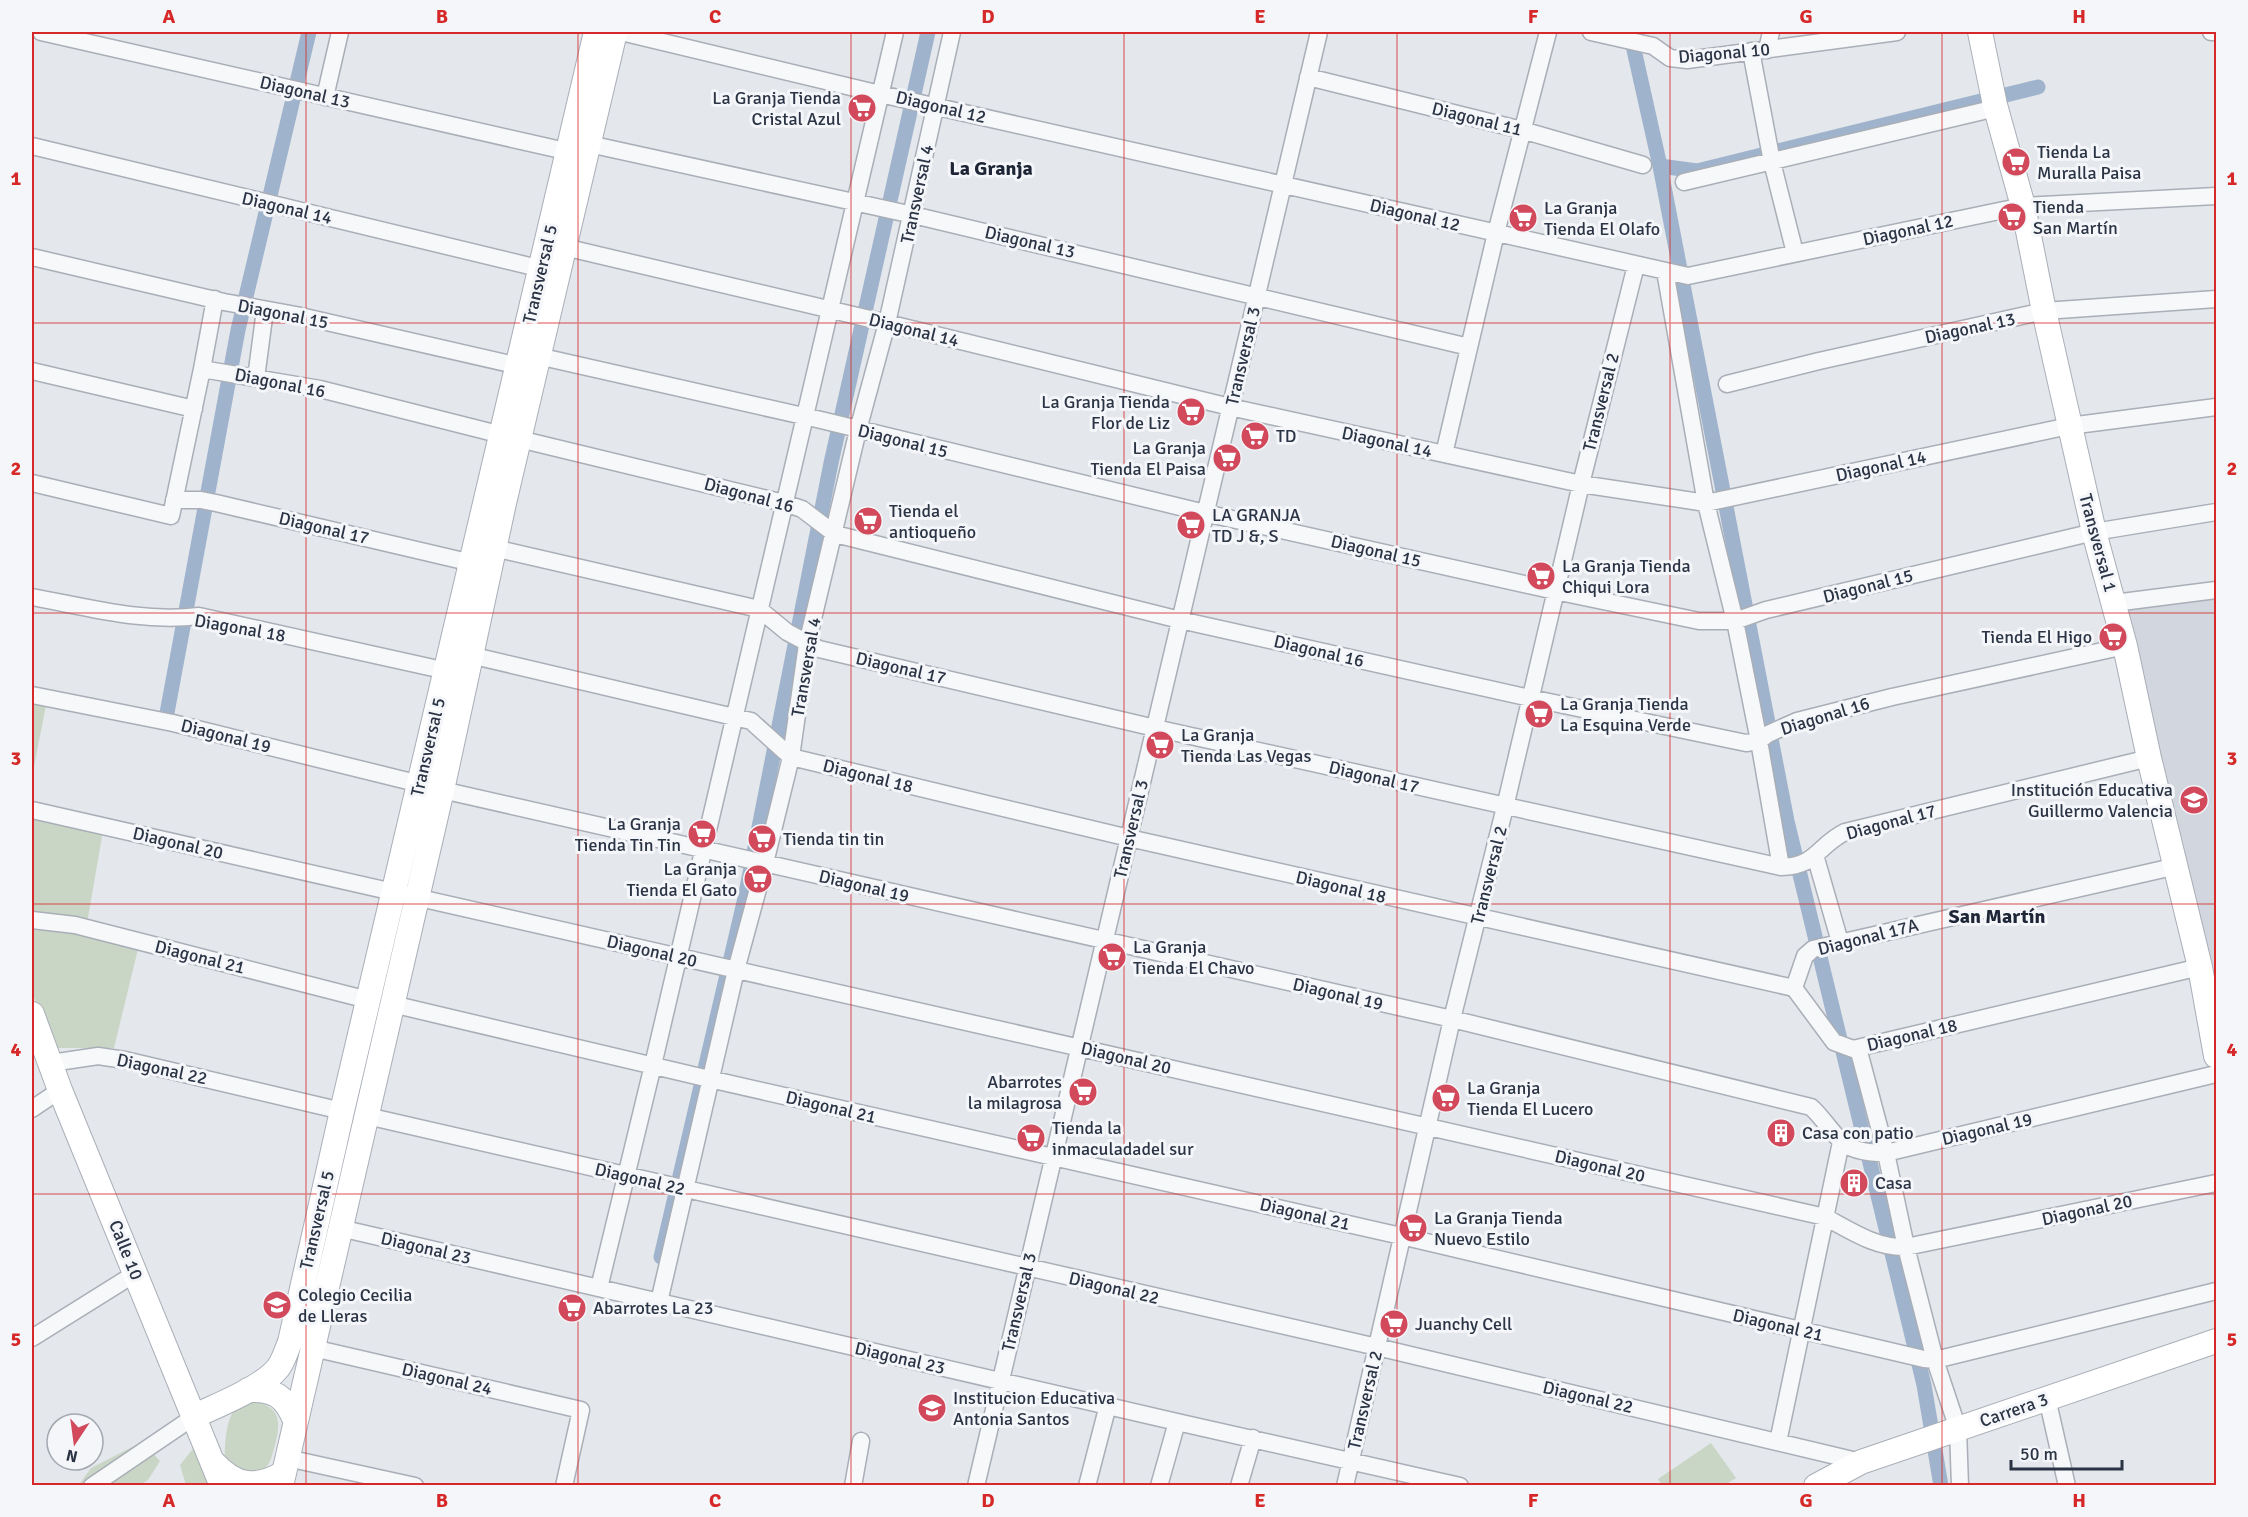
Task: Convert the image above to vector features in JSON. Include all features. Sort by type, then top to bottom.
[{"type":"street","name":"Diagonal 13","points":[[41,32],[321,96],[873,206],[1469,347]]},
{"type":"street","points":[[321,96],[340,32]]},
{"type":"street","name":"Transversal 5","points":[[295,1420],[417,897],[447,671],[472,563],[511,437],[529,361],[564,247],[596,32]]},
{"type":"street","name":"Transversal 5","points":[[529,361],[542,269],[615,32]]},
{"type":"street","name":"Diagonal 12","points":[[621,32],[931,105],[1676,274],[1795,254],[2023,206],[2217,196]]},
{"type":"street","points":[[599,1288],[703,850],[742,719],[759,609],[784,503],[813,418],[830,309],[884,94],[895,32]]},
{"type":"street","name":"Transversal 4","points":[[659,1302],[681,1189],[786,754],[798,639],[830,531],[852,428],[884,322],[931,105],[952,32]]},
{"type":"street","name":"Transversal 3","points":[[976,1485],[1319,32]]},
{"type":"street","points":[[1444,454],[1496,233],[1548,32]]},
{"type":"street","points":[[1771,32],[1759,50],[1765,121],[1772,162],[1795,254]]},
{"type":"street","name":"Diagonal 10","points":[[1600,33],[1648,40],[1671,58],[1687,60],[1897,32]]},
{"type":"street","name":"Transversal 1","points":[[1980,32],[1994,99],[2023,206],[2069,426],[2094,532],[2125,646],[2149,758],[2200,967],[2217,1056]]},
{"type":"street","points":[[2211,32],[2217,32]]},
{"type":"street","name":"Diagonal 11","points":[[1308,77],[1522,130],[1643,165]]},
{"type":"street","points":[[1684,183],[1772,162],[1994,99]]},
{"type":"street","name":"Diagonal 14","points":[[32,146],[542,269]]},
{"type":"street","name":"Diagonal 14","points":[[564,247],[884,322],[1230,408],[1581,484],[1714,501],[2069,426],[2217,407]]},
{"type":"street","name":"Diagonal 15","points":[[32,256],[219,301],[813,418],[1205,513],[1699,621],[1739,620],[1766,610],[2094,532],[2217,512]]},
{"type":"street","name":"Transversal 2","points":[[1345,1485],[1452,1019],[1636,265]]},
{"type":"street","points":[[1676,274],[1714,501],[1764,738],[1787,867]]},
{"type":"street","name":"Diagonal 13","points":[[1727,384],[2044,311],[2217,299]]},
{"type":"street","points":[[173,508],[202,369],[219,301]]},
{"type":"street","points":[[256,378],[258,309]]},
{"type":"street","name":"Diagonal 16","points":[[202,369],[320,389],[784,503],[802,509],[830,531],[1180,620],[1530,699],[1746,743],[1764,738],[1797,721],[1892,697],[2125,646]]},
{"type":"street","points":[[32,371],[194,409]]},
{"type":"street","name":"Transversal 5","points":[[195,1416],[248,1390],[276,1370],[290,1342],[394,892],[431,787],[470,655],[494,548],[511,437]]},
{"type":"street","name":"Diagonal 17","points":[[32,483],[173,508],[208,501],[472,563]]},
{"type":"street","name":"Diagonal 17","points":[[494,548],[759,609],[798,639],[819,649],[1505,807],[1787,867],[1812,859],[1831,839],[1845,832],[2149,758]]},
{"type":"street","points":[[2114,603],[2217,590]]},
{"type":"street","name":"Diagonal 18","points":[[32,597],[142,618],[178,619],[199,616],[447,671]]},
{"type":"street","points":[[470,655],[742,719],[786,754]]},
{"type":"street","name":"Diagonal 19","points":[[32,695],[173,723],[431,787],[703,850],[1452,1019],[1811,1107],[1825,1119],[1841,1142],[1861,1151],[1882,1153],[2217,1074]]},
{"type":"street","name":"Diagonal 18","points":[[786,754],[1129,838],[1794,988],[1834,1042],[1856,1049],[2200,967]]},
{"type":"street","name":"Diagonal 20","points":[[32,810],[1825,1217],[1871,1241],[1899,1247],[2217,1183]]},
{"type":"street","points":[[1812,859],[1837,943]]},
{"type":"street","name":"Diagonal 17A","points":[[1794,988],[1805,956],[1813,949],[2176,866]]},
{"type":"street","name":"Diagonal 21","points":[[32,920],[75,925],[368,1000]]},
{"type":"street","name":"Diagonal 21","points":[[392,1004],[708,1079],[1930,1359],[2217,1291]]},
{"type":"street","name":"Calle 10","points":[[32,1014],[60,1090],[222,1485]]},
{"type":"street","points":[[1856,1049],[1882,1153],[1899,1247],[1953,1431],[1960,1485]]},
{"type":"street","name":"Diagonal 22","points":[[51,1063],[98,1056],[125,1060],[342,1111]]},
{"type":"street","points":[[32,1109],[60,1090]]},
{"type":"street","name":"Diagonal 22","points":[[367,1116],[1027,1269],[1377,1347],[1860,1462]]},
{"type":"street","points":[[1778,1442],[1841,1142]]},
{"type":"street","name":"Diagonal 23","points":[[340,1228],[1177,1422],[1460,1485]]},
{"type":"street","points":[[32,1338],[136,1273]]},
{"type":"street","name":"Carrera 3","points":[[1816,1485],[1860,1462],[2217,1341]]},
{"type":"street","name":"Diagonal 24","points":[[313,1348],[581,1410],[564,1485]]},
{"type":"street","points":[[248,1390],[263,1390],[278,1395],[289,1406],[295,1420],[284,1472]]},
{"type":"street","points":[[2047,1398],[2067,1485]]},
{"type":"street","points":[[1087,1485],[1108,1405]]},
{"type":"street","points":[[92,1485],[195,1416]]},
{"type":"street","points":[[1159,1485],[1177,1422]]},
{"type":"street","points":[[1239,1485],[1253,1438]]},
{"type":"street","points":[[854,1485],[861,1441]]},
{"type":"street","points":[[212,1461],[223,1473],[238,1481],[254,1484],[270,1481],[284,1472],[415,1485]]},
{"type":"shaded area","name":"Institución Educativa Guillermo Valencia","points":[[2216,595],[2216,995],[2126,605]]},
{"type":"green space","points":[[32,702],[46,705],[32,777]]},
{"type":"green space","points":[[32,814],[103,831],[85,935],[138,949],[114,1048],[53,1048],[32,992]]},
{"type":"green space","points":[[253,1401],[274,1411],[277,1416],[278,1429],[268,1465],[261,1471],[249,1475],[225,1460],[225,1449],[227,1429],[233,1412],[239,1406]]},
{"type":"green space","points":[[142,1442],[160,1461],[148,1480],[140,1485],[78,1486],[88,1472],[105,1472],[105,1461]]},
{"type":"green space","points":[[1711,1443],[1736,1478],[1725,1485],[1662,1485],[1658,1479]]},
{"type":"green space","points":[[196,1445],[212,1485],[186,1485],[180,1465]]},
{"type":"waterway","points":[[167,713],[238,330],[309,32]]},
{"type":"waterway","points":[[661,1257],[745,898],[831,463],[928,32]]},
{"type":"waterway","points":[[1630,32],[1660,166],[1787,821],[1924,1385],[1941,1486]]},
{"type":"waterway","points":[[1660,166],[1697,171],[2038,87]]},
{"type":"place","name":"La Granja Tienda Cristal Azul","points":[[862,108]]},
{"type":"place","name":"Tienda La Muralla Paisa","points":[[2016,162]]},
{"type":"place","name":"Tienda San Martín","points":[[2012,217]]},
{"type":"place","name":"La Granja Tienda El Olafo","points":[[1523,218]]},
{"type":"place","name":"La Granja Tienda Flor de Liz","points":[[1191,412]]},
{"type":"place","name":"TD","points":[[1255,436]]},
{"type":"place","name":"La Granja Tienda El Paisa","points":[[1227,458]]},
{"type":"place","name":"Tienda el antioqueño","points":[[868,521]]},
{"type":"place","name":"LA GRANJA TD J &, S","points":[[1191,525]]},
{"type":"place","name":"La Granja Tienda Chiqui Lora","points":[[1541,576]]},
{"type":"place","name":"Tienda El Higo","points":[[2113,637]]},
{"type":"place","name":"La Granja Tienda La Esquina Verde","points":[[1539,714]]},
{"type":"place","name":"La Granja Tienda Las Vegas","points":[[1160,745]]},
{"type":"place","name":"Institución Educativa Guillermo Valencia","points":[[2194,800]]},
{"type":"place","name":"La Granja Tienda Tin Tin","points":[[702,834]]},
{"type":"place","name":"Tienda tin tin","points":[[762,839]]},
{"type":"place","name":"La Granja Tienda El Gato","points":[[758,879]]},
{"type":"place","name":"La Granja Tienda El Chavo","points":[[1112,957]]},
{"type":"place","name":"Abarrotes la milagrosa","points":[[1083,1092]]},
{"type":"place","name":"La Granja Tienda El Lucero","points":[[1446,1098]]},
{"type":"place","name":"Casa con patio","points":[[1781,1133]]},
{"type":"place","name":"Tienda la inmaculadadel sur","points":[[1031,1138]]},
{"type":"place","name":"Casa","points":[[1854,1183]]},
{"type":"place","name":"La Granja Tienda Nuevo Estilo","points":[[1413,1228]]},
{"type":"place","name":"Colegio Cecilia de Lleras","points":[[277,1305]]},
{"type":"place","name":"Abarrotes La 23","points":[[572,1308]]},
{"type":"place","name":"Juanchy Cell","points":[[1394,1324]]},
{"type":"place","name":"Institucion Educativa Antonia Santos","points":[[932,1408]]},
{"type":"district","name":"La Granja","points":[[991,168]]},
{"type":"district","name":"San Martín","points":[[1997,916]]}]
